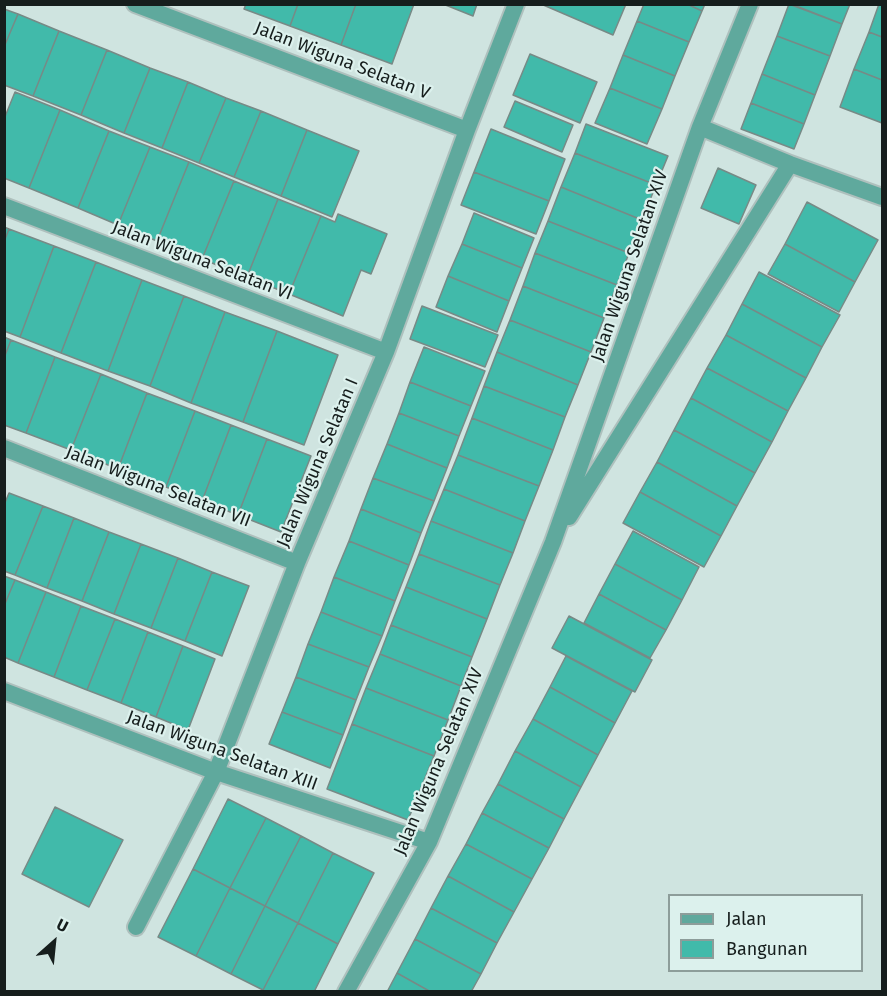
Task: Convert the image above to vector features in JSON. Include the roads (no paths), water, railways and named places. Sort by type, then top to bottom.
[{"type":"street","name":"Jalan Wiguna Selatan V","points":[[135,4],[467,130]]},
{"type":"street","name":"Jalan Wiguna Selatan I","points":[[136,927],[216,772],[297,563],[386,352],[467,130],[516,4]]},
{"type":"street","name":"Jalan Wiguna Selatan XIV","points":[[346,992],[429,842],[553,542],[700,127],[750,4]]},
{"type":"street","points":[[700,127],[790,164],[882,197]]},
{"type":"street","name":"Jalan Wiguna Selatan XIV","points":[[553,542],[790,164]]},
{"type":"street","name":"Jalan Wiguna Selatan VI","points":[[4,206],[386,352]]},
{"type":"street","name":"Jalan Wiguna Selatan VII","points":[[4,448],[297,563]]},
{"type":"street","name":"Jalan Wiguna Selatan XIII","points":[[4,691],[216,772],[429,842]]}]
